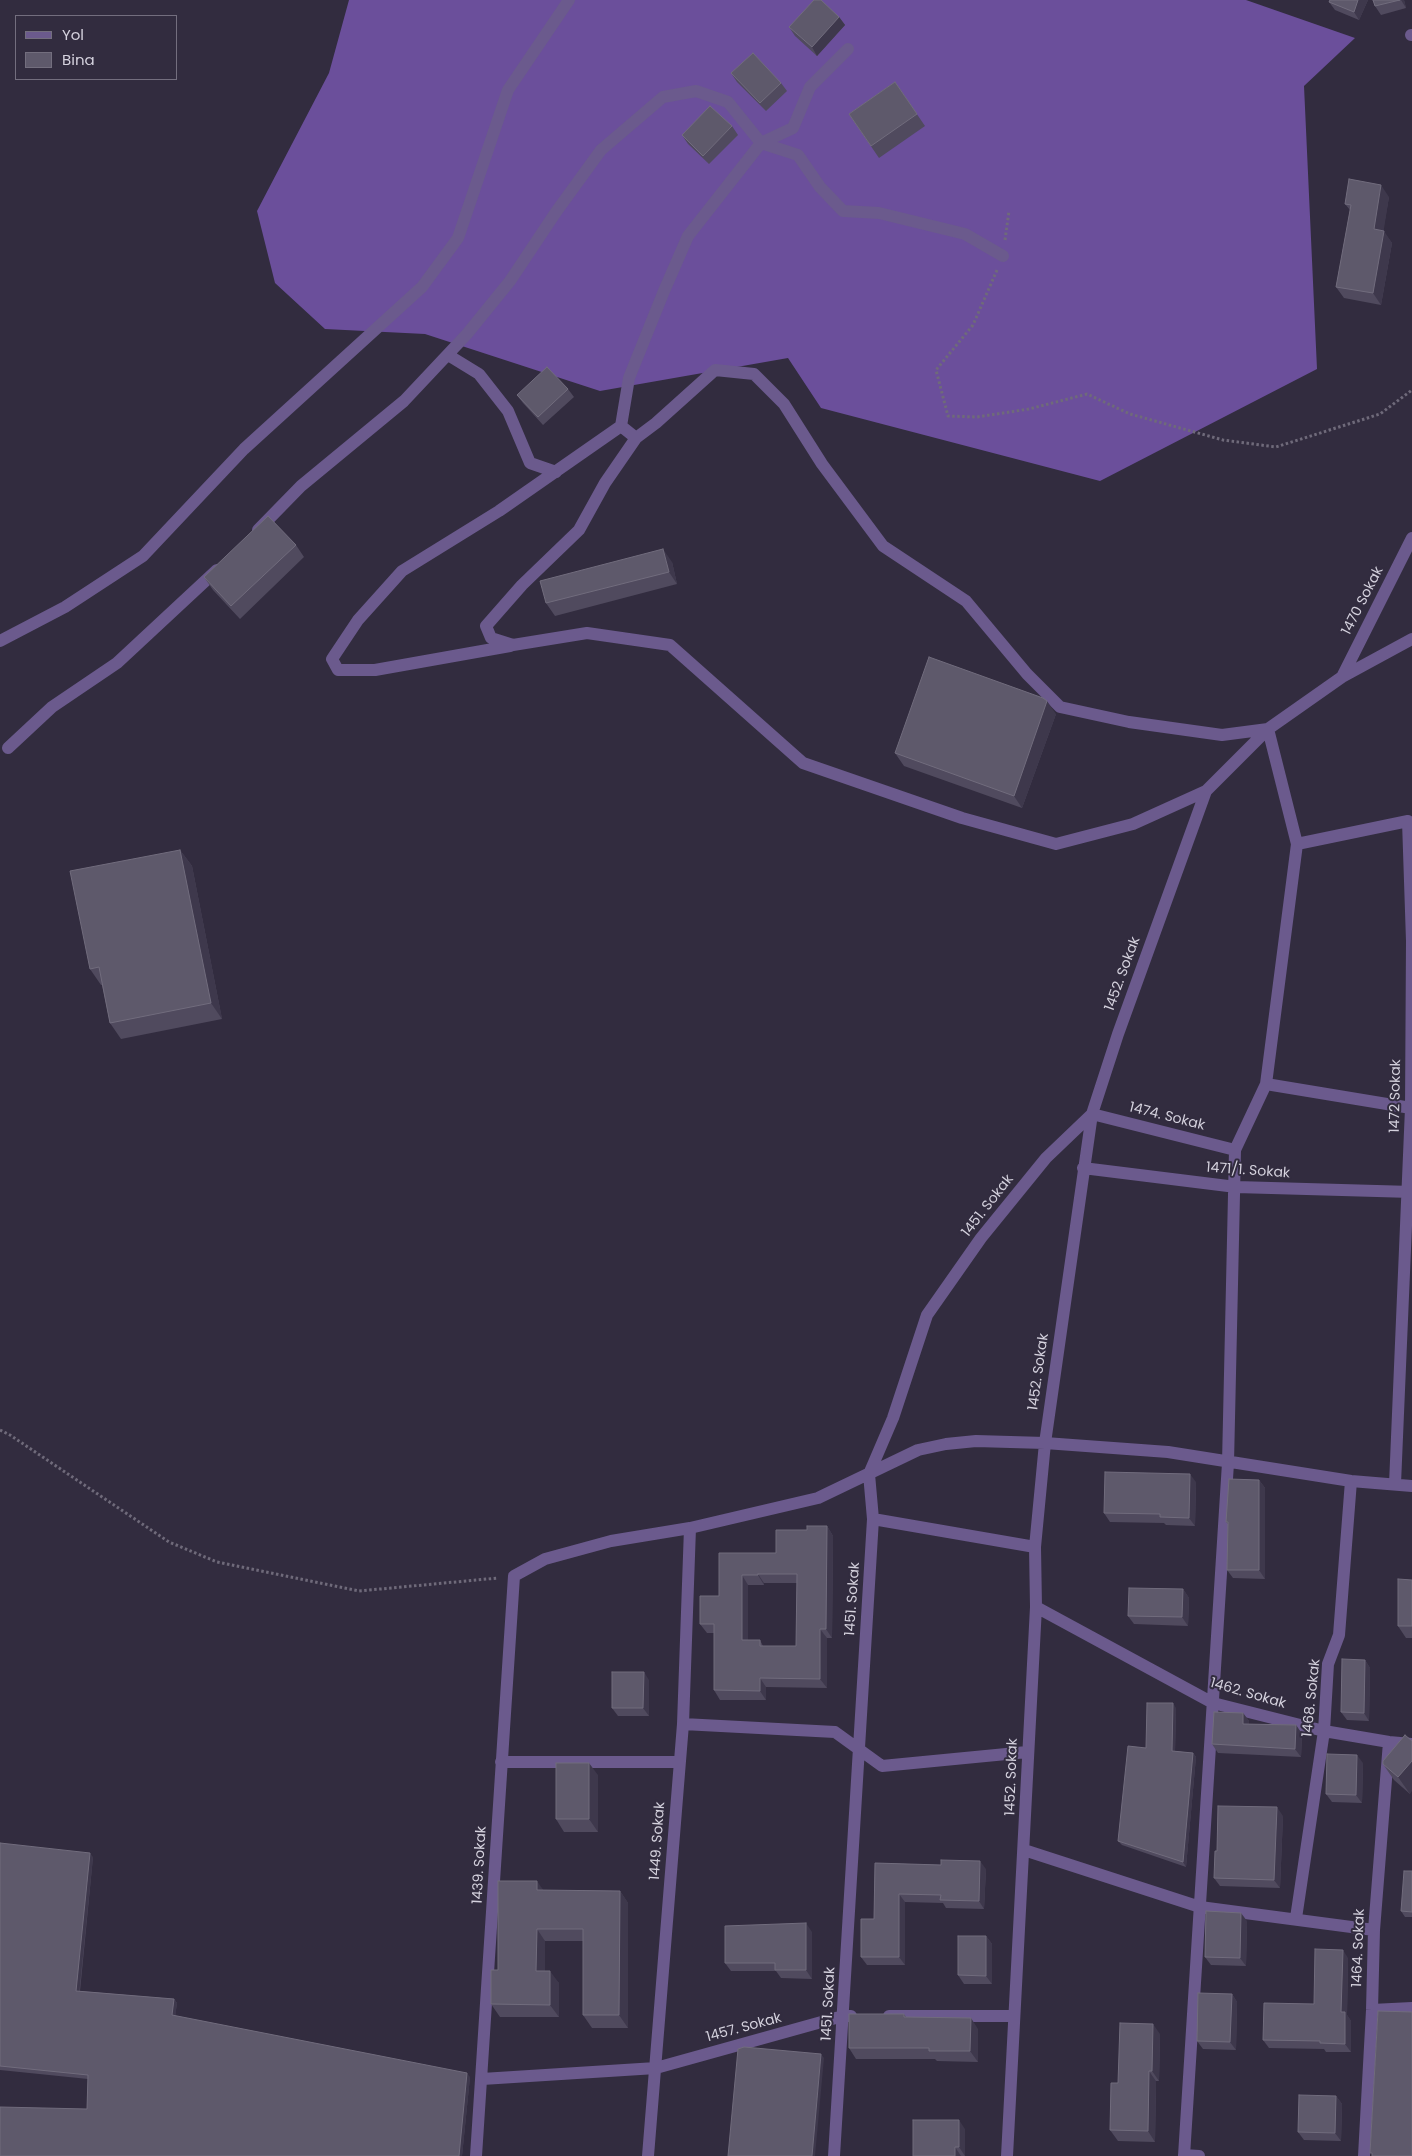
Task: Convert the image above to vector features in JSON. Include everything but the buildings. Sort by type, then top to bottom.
[{"type":"street","points":[[0,641],[66,606],[143,556],[244,449],[422,287],[458,238],[508,90],[569,0]]},
{"type":"street","points":[[848,49],[810,87],[793,128],[761,143],[688,236],[629,378],[621,426],[499,512],[402,571],[358,620],[332,659],[338,670],[375,670],[587,633],[670,645],[803,763],[962,818],[1056,844],[1133,824],[1206,791]]},
{"type":"street","points":[[248,539],[301,486],[404,401],[448,355],[510,280],[601,150],[663,97],[696,91],[728,102],[761,143],[798,155],[820,188],[843,211],[879,212],[965,234],[1003,256]]},
{"type":"street","points":[[448,355],[479,374],[508,410],[530,463],[556,472]]},
{"type":"street","points":[[513,646],[491,638],[486,626],[522,585],[579,530],[605,483],[636,438],[656,423],[715,370],[754,374],[784,404],[822,464],[883,546],[966,601],[1027,674],[1060,707],[1129,722],[1222,735],[1268,729],[1297,844],[1266,1084],[1235,1150],[1236,1187],[1228,1463],[1184,2155],[1199,2156]]},
{"type":"street","points":[[621,426],[636,438]]},
{"type":"street","name":"1470 Sokak","points":[[1342,677],[1412,538]]},
{"type":"street","points":[[8,748],[52,707],[117,663],[228,559]]},
{"type":"street","name":"1452. Sokak","points":[[1007,2156],[1036,1607],[1035,1547],[1045,1442],[1082,1168],[1092,1114],[1118,1034],[1206,791],[1268,729],[1342,677],[1412,639]]},
{"type":"street","name":"1472 Sokak","points":[[1297,844],[1408,821],[1412,941],[1410,1192],[1395,1484]]},
{"type":"street","points":[[1266,1084],[1411,1108]]},
{"type":"street","name":"1474. Sokak","points":[[1092,1114],[1235,1150]]},
{"type":"street","name":"1451. Sokak","points":[[834,2156],[857,1750],[873,1519],[869,1474],[893,1418],[927,1315],[981,1238],[1040,1165],[1092,1114]]},
{"type":"street","name":"1471/1. Sokak","points":[[1082,1168],[1236,1187],[1410,1192]]},
{"type":"street","points":[[514,1576],[545,1560],[611,1541],[690,1528],[818,1498],[918,1450],[946,1444],[976,1441],[1045,1442],[1168,1452],[1351,1481],[1412,1486]]},
{"type":"street","name":"1468. Sokak","points":[[1296,1918],[1324,1731],[1328,1664],[1339,1635],[1351,1481]]},
{"type":"street","points":[[873,1519],[1035,1547]]},
{"type":"street","name":"1449. Sokak","points":[[648,2156],[683,1724],[690,1528]]},
{"type":"street","name":"1439. Sokak","points":[[476,2156],[514,1576]]},
{"type":"street","name":"1462. Sokak","points":[[1036,1607],[1213,1702],[1324,1731],[1412,1744]]},
{"type":"street","points":[[683,1724],[835,1732],[857,1750],[882,1766],[1027,1752]]},
{"type":"street","name":"1464. Sokak","points":[[1364,2156],[1372,2010],[1374,1930],[1389,1742]]},
{"type":"street","points":[[501,1762],[679,1762]]},
{"type":"street","points":[[1024,1850],[1200,1907],[1296,1918],[1374,1930]]},
{"type":"street","points":[[1372,2010],[1412,2008]]},
{"type":"street","name":"1457. Sokak","points":[[482,2079],[656,2068],[843,2016],[1014,2016]]},
{"type":"path","points":[[1008,210],[1003,256],[973,325],[936,370],[948,416],[977,417],[1029,409],[1087,394],[1130,414],[1223,440],[1276,447],[1380,414],[1412,390]]},
{"type":"path","points":[[0,1430],[52,1462],[169,1542],[217,1562],[359,1591],[514,1576]]},
{"type":"shaded area","points":[[349,0],[1246,0],[1355,38],[1304,86],[1317,369],[1100,481],[821,408],[788,358],[600,391],[425,334],[325,329],[275,283],[257,211],[329,73]]}]
